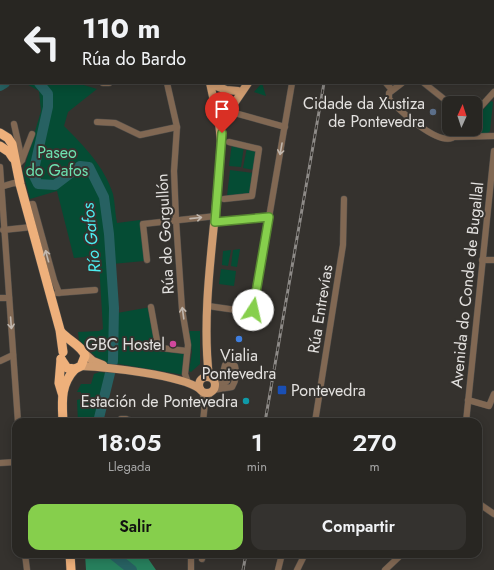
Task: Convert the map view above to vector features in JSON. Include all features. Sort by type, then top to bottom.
[{"type":"highway","points":[[0,133],[10,141],[18,163],[18,182],[26,205],[60,330],[62,355],[60,383],[63,418]]},
{"type":"highway","points":[[0,146],[9,152],[18,163]]},
{"type":"highway","points":[[60,330],[84,353],[85,360],[65,382],[62,393]]},
{"type":"highway","points":[[62,355],[69,346],[77,346]]},
{"type":"highway","points":[[62,355],[67,368],[78,367]]},
{"type":"highway","points":[[70,558],[71,570]]},
{"type":"main road","points":[[212,84],[226,90],[243,87]]},
{"type":"main road","points":[[212,84],[225,97],[231,100],[231,111]]},
{"type":"main road","points":[[212,84],[216,110],[222,133]]},
{"type":"main road","points":[[216,110],[218,99],[225,97],[243,87]]},
{"type":"main road","points":[[185,381],[206,393],[209,383],[207,361],[208,306],[222,133],[243,87]]},
{"type":"main road","points":[[216,110],[222,115],[231,111]]},
{"type":"main road","points":[[84,353],[93,361],[107,367],[185,381],[209,383]]},
{"type":"main road","points":[[78,367],[107,367]]},
{"type":"main road","points":[[201,390],[199,383],[209,383]]},
{"type":"street","name":"Rúa do Gorgullón","points":[[167,84],[177,127],[174,171],[182,309],[188,346],[185,381]]},
{"type":"street","points":[[208,306],[250,312],[253,310],[292,84]]},
{"type":"street","points":[[387,84],[392,90]]},
{"type":"street","points":[[401,84],[388,95],[389,100],[431,134],[444,139],[454,137],[494,136]]},
{"type":"street","points":[[425,84],[442,97]]},
{"type":"street","points":[[482,105],[494,92]]},
{"type":"street","points":[[231,111],[285,127]]},
{"type":"street","points":[[96,122],[115,123],[140,135],[177,127]]},
{"type":"street","points":[[14,124],[18,163]]},
{"type":"street","points":[[18,163],[32,134]]},
{"type":"street","points":[[224,199],[252,196],[259,149],[229,142]]},
{"type":"street","name":"Avenida do Conde de Bugallal","points":[[466,418],[494,151]]},
{"type":"street","points":[[0,167],[3,230],[18,418]]},
{"type":"street","points":[[1,187],[18,182]]},
{"type":"street","name":"Rúa Entrevías","points":[[316,418],[343,245],[344,199]]},
{"type":"street","points":[[26,205],[33,204],[59,293]]},
{"type":"street","points":[[147,260],[143,224],[176,220],[269,217]]},
{"type":"street","points":[[3,230],[32,227]]},
{"type":"street","points":[[482,260],[494,260]]},
{"type":"street","points":[[49,293],[95,290]]},
{"type":"street","points":[[0,298],[9,298]]},
{"type":"street","points":[[151,307],[158,346],[161,348],[187,351]]},
{"type":"street","points":[[0,361],[13,355]]},
{"type":"street","points":[[224,365],[235,366],[236,370],[232,387],[218,388],[209,383],[221,381],[224,365]]},
{"type":"street","points":[[209,383],[224,384],[227,381],[231,368],[230,382],[226,388]]},
{"type":"street","points":[[203,418],[209,383]]},
{"type":"street","points":[[201,390],[205,402]]},
{"type":"street","points":[[468,400],[489,406],[494,394]]},
{"type":"street","points":[[0,463],[12,462]]},
{"type":"street","points":[[482,506],[494,514]]},
{"type":"street","points":[[26,558],[26,570]]},
{"type":"street","points":[[191,558],[191,570]]},
{"type":"street","points":[[278,570],[281,558]]},
{"type":"street","points":[[297,570],[303,558]]},
{"type":"street","points":[[385,570],[398,558]]},
{"type":"green space","name":"Paseo do Gafos","points":[[27,84],[80,84],[97,89],[68,112],[64,126],[93,157],[104,174],[113,194],[117,223],[140,220],[144,261],[112,264],[117,313],[151,307],[154,347],[159,351],[185,354],[184,375],[119,364],[105,364],[79,340],[78,332],[99,331],[103,329],[99,262],[96,262],[95,256],[74,258],[57,191],[30,199],[23,172],[41,111],[39,91]]},
{"type":"green space","points":[[262,84],[266,96],[254,92]]},
{"type":"green space","points":[[491,101],[493,102],[490,131],[488,133],[482,134],[482,111]]},
{"type":"green space","points":[[232,143],[244,146],[241,167],[229,166]]},
{"type":"green space","points":[[247,147],[257,149],[254,170],[243,168]]},
{"type":"green space","points":[[230,170],[253,173],[250,193],[227,196]]},
{"type":"green space","points":[[240,249],[237,267],[231,266],[233,250]]},
{"type":"green space","points":[[231,250],[228,266],[222,265],[223,251]]},
{"type":"green space","points":[[221,269],[236,271],[234,286],[219,284]]},
{"type":"green space","points":[[189,331],[200,331],[200,364],[191,372],[189,371],[192,352]]},
{"type":"green space","points":[[100,372],[107,373],[97,418],[78,418],[77,400],[81,399],[81,392],[77,392],[81,384],[91,384],[94,374]]},
{"type":"green space","points":[[85,558],[148,558],[156,570],[86,570]]},
{"type":"waterway","name":"Río Gafos","points":[[40,84],[48,94],[48,107],[33,174],[38,184],[55,185],[80,166],[89,167],[104,197],[109,234],[114,308],[113,361],[99,418]]},
{"type":"waterway","name":"Río Gafos","points":[[117,558],[132,570]]},
{"type":"railway","points":[[266,418],[324,84]]},
{"type":"railway","points":[[243,570],[245,558]]},
{"type":"place","name":"Cidade da Xustiza de Pontevedra","points":[[433,112]]},
{"type":"place","name":"Vialia Pontevedra","points":[[239,339]]},
{"type":"place","name":"GBC Hostel","points":[[173,344]]},
{"type":"place","name":"Pontevedra","points":[[282,390]]},
{"type":"place","name":"Estación de Pontevedra","points":[[246,401]]},
{"type":"route","points":[[222,133],[215,222],[269,217],[253,310]]}]
